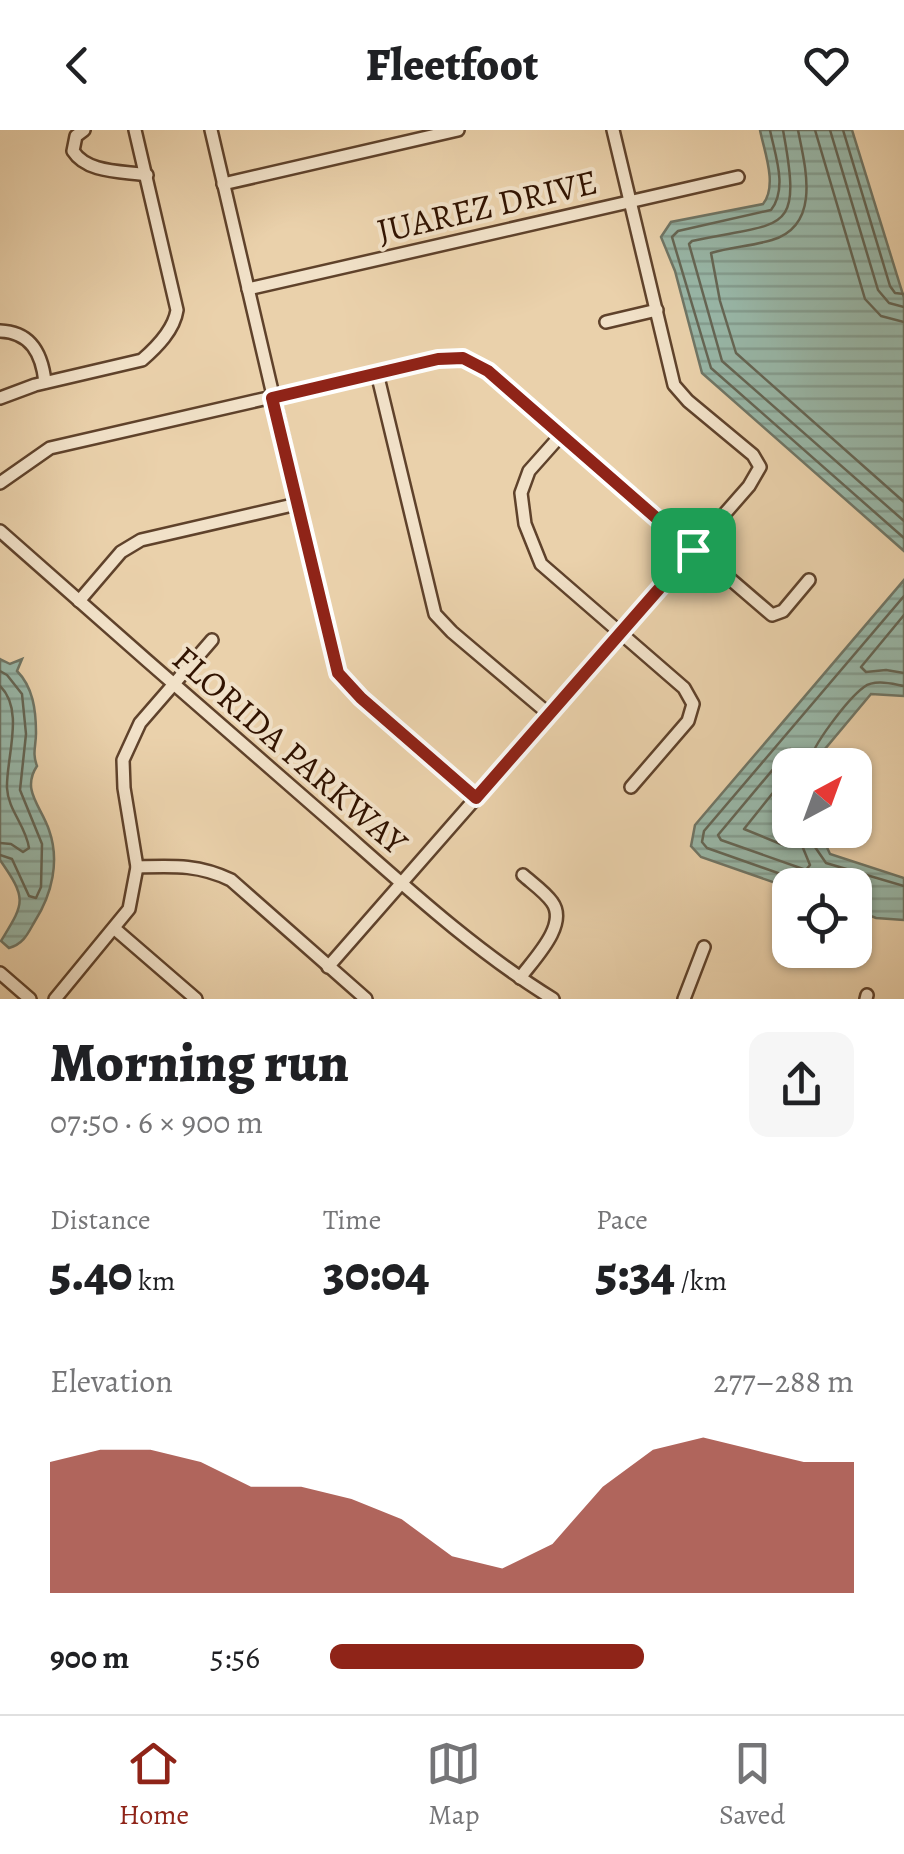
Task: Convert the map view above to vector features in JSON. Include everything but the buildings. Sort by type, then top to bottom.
[{"type":"street","points":[[84,130],[76,136],[72,150],[79,161],[147,175]]},
{"type":"street","points":[[0,398],[46,382],[142,360],[156,349],[176,320],[178,310],[135,130]]},
{"type":"street","points":[[211,130],[338,673],[361,698],[476,798]]},
{"type":"street","points":[[223,184],[458,130]]},
{"type":"street","points":[[328,966],[749,486],[760,467],[754,456],[674,385],[613,130]]},
{"type":"street","name":"JUAREZ DRIVE","points":[[248,290],[738,177]]},
{"type":"street","points":[[606,322],[657,310]]},
{"type":"street","points":[[0,331],[21,335],[39,352],[46,382]]},
{"type":"street","points":[[0,483],[50,448],[438,359],[463,358],[488,371],[772,616],[783,611],[809,580]]},
{"type":"street","points":[[377,373],[435,614],[550,715]]},
{"type":"street","points":[[562,436],[530,471],[521,493],[526,524],[540,564],[684,688],[693,704],[688,721],[631,787]]},
{"type":"street","points":[[79,601],[121,552],[141,540],[296,504]]},
{"type":"street","name":"FLORIDA PARKWAY","points":[[0,531],[402,884],[520,978],[553,999]]},
{"type":"street","points":[[55,999],[129,909],[137,867],[123,760],[140,723],[212,640]]},
{"type":"street","points":[[137,867],[188,865],[231,880],[366,999]]},
{"type":"street","points":[[520,978],[551,934],[558,916],[553,902],[523,874]]},
{"type":"street","points":[[115,929],[196,999]]},
{"type":"street","points":[[684,999],[704,947]]},
{"type":"street","points":[[0,973],[30,999]]},
{"type":"water","points":[[760,130],[852,130],[904,298],[904,551],[702,373],[675,271],[661,237],[671,222],[763,204],[770,178]]},
{"type":"water","points":[[904,580],[904,696],[871,694],[826,748],[772,748],[772,848],[827,848],[830,854],[904,878],[904,920],[872,916],[872,868],[772,868],[772,882],[701,857],[691,846],[695,825]]},
{"type":"water","points":[[0,659],[10,664],[22,659],[17,671],[30,692],[35,716],[37,766],[32,790],[49,830],[54,854],[50,889],[41,911],[25,938],[9,948],[1,941],[20,901],[0,860]]},
{"type":"route","points":[[463,358],[488,371],[693,550],[476,798],[361,698],[338,673],[272,398],[438,359],[463,358]]}]
